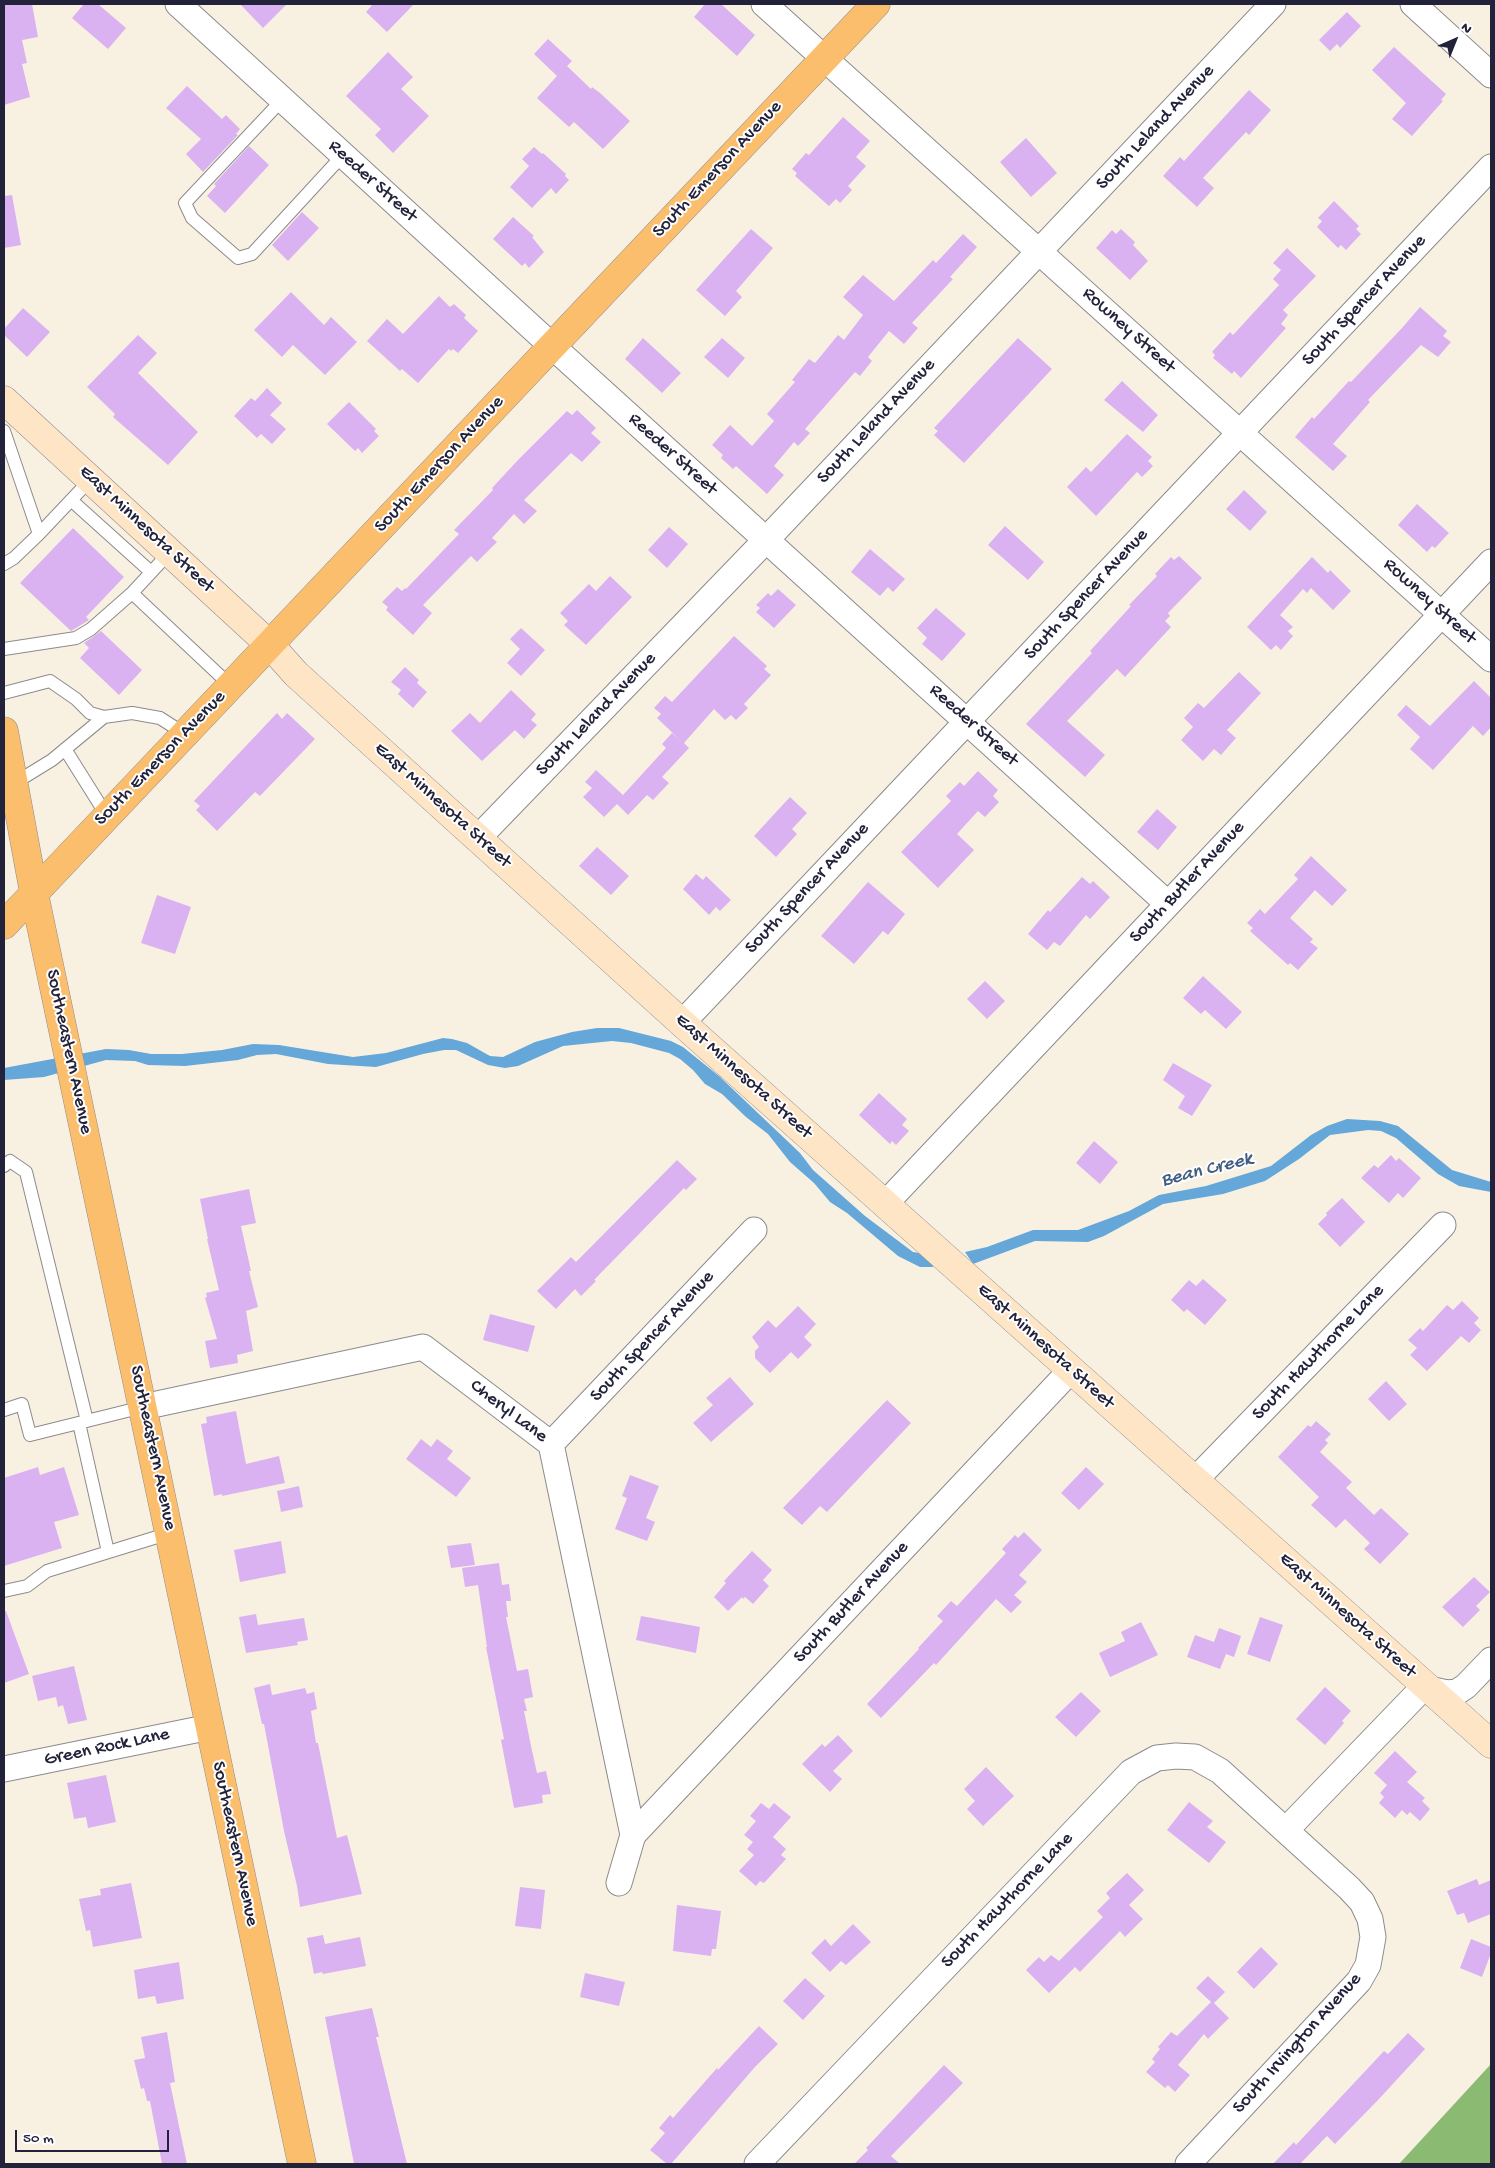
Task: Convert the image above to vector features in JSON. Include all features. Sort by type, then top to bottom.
[{"type":"main road","name":"South Emerson Avenue","points":[[4,926],[876,4]]},
{"type":"main road","name":"Southeastern Avenue","points":[[5,744],[34,893],[144,1407],[302,2164]]},
{"type":"street","name":"Reeder Street","points":[[178,4],[1168,904]]},
{"type":"street","name":"Rowney Street","points":[[764,4],[1491,659]]},
{"type":"street","name":"South Leland Avenue","points":[[478,838],[766,540],[1274,4]]},
{"type":"street","points":[[1413,4],[1491,74]]},
{"type":"street","name":"South Spencer Avenue","points":[[682,1023],[1491,167]]},
{"type":"street","name":"East Minnesota Street","points":[[4,400],[270,644],[296,674],[682,1023],[1491,1744]]},
{"type":"street","name":"South Butler Avenue","points":[[884,1204],[1491,562]]},
{"type":"street","name":"South Hawthorne Lane","points":[[1194,1481],[1443,1225]]},
{"type":"street","name":"South Spencer Avenue","points":[[552,1444],[754,1230]]},
{"type":"street","name":"Cheryl Lane","points":[[144,1407],[423,1347],[552,1444],[634,1835]]},
{"type":"street","name":"South Butler Avenue","points":[[634,1835],[1071,1370]]},
{"type":"street","points":[[1286,1830],[1417,1694],[1429,1689],[1446,1693],[1457,1692],[1466,1686],[1491,1660]]},
{"type":"street","name":"Green Rock Lane","points":[[4,1769],[210,1727]]},
{"type":"street","name":"South Hawthorne Lane","points":[[757,2164],[1125,1778],[1139,1766],[1166,1757],[1195,1758],[1220,1772],[1286,1830]]},
{"type":"street","name":"South Irvington Avenue","points":[[1188,2164],[1353,1988],[1368,1965],[1372,1947],[1372,1928],[1362,1902],[1286,1830]]},
{"type":"street","points":[[620,1883],[634,1835]]},
{"type":"lane","points":[[282,100],[186,203],[192,218],[238,258],[252,254],[343,155]]},
{"type":"lane","points":[[4,431],[39,534]]},
{"type":"lane","points":[[4,564],[14,558],[39,534],[91,479]]},
{"type":"lane","points":[[71,500],[151,572]]},
{"type":"lane","points":[[4,649],[76,638],[91,629],[132,593],[170,552]]},
{"type":"lane","points":[[132,593],[231,686]]},
{"type":"lane","points":[[4,693],[50,681],[76,699],[90,713],[104,717],[132,714],[160,718],[185,734]]},
{"type":"lane","points":[[14,784],[52,760],[104,717]]},
{"type":"lane","points":[[65,749],[107,816]]},
{"type":"lane","points":[[4,1166],[10,1161],[26,1172],[83,1422],[108,1552]]},
{"type":"lane","points":[[4,1410],[22,1404],[30,1435],[144,1407]]},
{"type":"lane","points":[[4,1591],[27,1586],[47,1571],[170,1533]]},
{"type":"green space","points":[[1491,2064],[1491,2164],[1399,2164]]},
{"type":"water","points":[[597,1028],[619,1028],[671,1041],[683,1047],[719,1076],[800,1153],[813,1170],[865,1216],[913,1252],[931,1255],[933,1267],[920,1267],[898,1256],[847,1213],[830,1202],[814,1183],[790,1162],[768,1134],[746,1117],[722,1094],[705,1084],[680,1059],[669,1053],[631,1043],[612,1041],[563,1046],[518,1066],[505,1068],[488,1065],[456,1050],[423,1054],[376,1067],[328,1064],[276,1054],[185,1066],[148,1065],[135,1061],[106,1060],[44,1077],[4,1080],[4,1068],[106,1049],[129,1050],[151,1054],[182,1054],[222,1050],[253,1044],[279,1045],[353,1057],[386,1053],[443,1038],[467,1043],[490,1056],[503,1057],[535,1042],[572,1032]]},
{"type":"water","points":[[1347,1119],[1380,1121],[1398,1126],[1452,1170],[1491,1182],[1491,1192],[1459,1186],[1438,1174],[1396,1138],[1381,1131],[1368,1130],[1330,1135],[1299,1159],[1265,1181],[1223,1194],[1163,1204],[1104,1236],[1088,1242],[1035,1241],[973,1264],[965,1252],[987,1247],[1033,1230],[1078,1230],[1129,1211],[1159,1195],[1206,1186],[1271,1166],[1311,1135],[1327,1126]]},
{"type":"building","points":[[4,4],[32,4],[38,37],[22,40],[27,63],[22,64],[30,97],[4,105]]},
{"type":"building","points":[[84,4],[98,4],[126,28],[108,49],[72,18]]},
{"type":"building","points":[[240,4],[287,4],[263,28]]},
{"type":"building","points":[[373,4],[414,4],[387,32],[366,12]]},
{"type":"building","points":[[705,4],[721,4],[755,35],[737,56],[694,17]]},
{"type":"building","points":[[1347,12],[1361,26],[1340,48],[1337,44],[1330,51],[1319,40]]},
{"type":"building","points":[[548,39],[572,61],[567,66],[591,89],[592,87],[600,93],[630,121],[603,149],[574,122],[569,127],[537,98],[557,76],[534,54]]},
{"type":"building","points":[[1394,47],[1446,94],[1441,100],[1443,101],[1412,136],[1392,119],[1406,103],[1372,70]]},
{"type":"building","points":[[388,52],[413,77],[401,89],[429,116],[393,153],[375,135],[381,129],[346,96]]},
{"type":"building","points":[[187,86],[222,119],[226,115],[240,129],[236,134],[238,135],[203,172],[186,154],[201,139],[166,108]]},
{"type":"building","points":[[1249,90],[1271,110],[1249,135],[1246,132],[1203,178],[1214,188],[1197,207],[1163,176],[1180,157],[1184,161]]},
{"type":"building","points":[[843,117],[870,141],[856,157],[866,166],[848,186],[852,190],[840,203],[836,199],[829,206],[795,176],[797,173],[792,169],[806,153],[809,155]]},
{"type":"building","points":[[1026,138],[1057,173],[1031,197],[1000,162]]},
{"type":"building","points":[[249,146],[269,165],[225,213],[207,196],[216,186],[214,184]]},
{"type":"building","points":[[534,147],[566,174],[565,176],[569,180],[556,194],[551,188],[532,208],[510,187],[529,166],[522,159]]},
{"type":"building","points":[[12,195],[21,245],[4,248],[4,196]]},
{"type":"building","points":[[1334,201],[1359,226],[1356,229],[1361,234],[1346,250],[1341,245],[1338,248],[1317,227],[1322,221],[1318,218]]},
{"type":"building","points":[[302,212],[319,228],[288,261],[272,245]]},
{"type":"building","points":[[513,217],[534,236],[532,237],[544,252],[529,268],[525,263],[522,266],[493,239]]},
{"type":"building","points":[[751,229],[773,248],[736,291],[742,297],[725,316],[696,290]]},
{"type":"building","points":[[1121,229],[1135,242],[1133,245],[1148,261],[1130,280],[1096,248],[1112,230],[1116,234]]},
{"type":"building","points":[[963,234],[977,247],[950,277],[953,279],[912,323],[918,328],[904,344],[889,331],[868,357],[872,361],[860,376],[855,372],[805,429],[810,433],[798,446],[794,442],[774,466],[784,475],[767,494],[736,466],[733,469],[721,458],[723,455],[712,445],[730,425],[752,446],[774,421],[767,414],[795,382],[792,380],[809,359],[815,363],[838,335],[844,340],[863,315],[843,297],[863,275],[894,301],[933,260],[936,263]]},
{"type":"building","points":[[1287,248],[1316,276],[1283,310],[1288,315],[1281,324],[1286,328],[1241,378],[1234,371],[1232,374],[1213,358],[1215,355],[1212,352],[1230,332],[1233,335],[1279,285],[1273,279],[1281,270],[1273,263]]},
{"type":"building","points":[[291,292],[324,325],[331,317],[357,342],[325,375],[293,345],[282,357],[254,330]]},
{"type":"building","points":[[439,296],[450,307],[454,304],[466,315],[464,318],[478,331],[458,353],[453,349],[451,351],[449,349],[418,383],[402,369],[400,371],[367,341],[387,319],[403,334]]},
{"type":"building","points":[[1420,307],[1447,331],[1443,336],[1451,342],[1438,357],[1421,345],[1368,400],[1370,402],[1333,444],[1347,456],[1333,471],[1295,437],[1312,417],[1314,419],[1349,381],[1351,382]]},
{"type":"building","points":[[23,308],[50,332],[27,357],[4,335],[4,329]]},
{"type":"building","points":[[138,335],[157,353],[138,373],[198,432],[168,465],[113,417],[115,414],[87,387]]},
{"type":"building","points":[[643,338],[681,373],[662,393],[625,359]]},
{"type":"building","points":[[722,338],[745,358],[728,378],[704,357]]},
{"type":"building","points":[[1018,338],[1052,369],[964,463],[934,435],[938,431],[934,428]]},
{"type":"building","points":[[1122,381],[1158,415],[1143,432],[1104,400]]},
{"type":"building","points":[[267,388],[282,403],[270,415],[286,429],[272,444],[261,434],[257,438],[234,416],[251,398],[255,401]]},
{"type":"building","points":[[349,402],[376,429],[374,431],[379,436],[362,453],[358,448],[355,451],[327,424]]},
{"type":"building","points":[[577,410],[596,428],[591,433],[601,442],[582,462],[571,453],[524,500],[537,511],[524,524],[514,514],[492,538],[497,542],[477,562],[471,556],[423,605],[432,613],[413,635],[386,610],[388,607],[382,602],[397,587],[402,591],[406,589],[459,534],[454,530],[493,490],[492,488],[518,460],[567,411],[572,415]]},
{"type":"building","points":[[1127,434],[1152,457],[1148,461],[1153,466],[1142,477],[1137,472],[1096,516],[1067,487],[1086,467],[1091,472]]},
{"type":"building","points":[[1244,490],[1267,512],[1250,531],[1226,509]]},
{"type":"building","points":[[1417,504],[1449,533],[1435,548],[1432,546],[1427,552],[1398,525]]},
{"type":"building","points":[[1005,526],[1044,562],[1028,580],[988,545]]},
{"type":"building","points":[[669,527],[688,544],[667,568],[648,550]]},
{"type":"building","points":[[73,528],[124,577],[86,617],[89,620],[71,631],[20,583]]},
{"type":"building","points":[[870,549],[905,579],[893,592],[888,587],[880,596],[851,572]]},
{"type":"building","points":[[1179,556],[1202,578],[1168,613],[1170,616],[1165,621],[1171,627],[1125,677],[1117,669],[1067,721],[1105,755],[1085,777],[1026,724],[1092,653],[1090,651],[1131,606],[1129,605],[1157,576],[1155,574],[1171,557],[1174,560]]},
{"type":"building","points":[[1312,557],[1328,573],[1330,570],[1351,591],[1333,610],[1311,588],[1307,593],[1303,589],[1280,615],[1293,627],[1288,631],[1293,636],[1281,650],[1276,645],[1271,650],[1247,627]]},
{"type":"building","points":[[610,576],[632,597],[586,645],[564,625],[568,621],[560,613],[589,584],[596,591]]},
{"type":"building","points":[[778,589],[796,605],[774,628],[756,612],[760,608],[756,605],[768,593],[771,596]]},
{"type":"building","points":[[936,608],[966,634],[942,661],[922,644],[927,638],[917,628]]},
{"type":"building","points":[[521,628],[545,650],[521,676],[507,663],[520,649],[510,639]]},
{"type":"building","points":[[101,631],[142,670],[119,695],[80,658],[89,648],[84,643]]},
{"type":"building","points":[[734,636],[767,666],[764,669],[771,675],[744,704],[748,708],[736,720],[731,715],[725,720],[714,709],[684,743],[689,748],[662,777],[669,783],[653,800],[647,795],[628,815],[617,804],[604,817],[583,797],[592,788],[585,782],[596,770],[623,795],[666,748],[662,744],[672,733],[681,741],[657,718],[661,714],[654,708],[665,696],[672,702]]},
{"type":"building","points":[[405,667],[419,680],[417,683],[427,692],[413,708],[398,694],[401,690],[391,682]]},
{"type":"building","points":[[1239,672],[1261,693],[1227,730],[1236,738],[1221,755],[1214,749],[1203,761],[1181,740],[1193,727],[1184,718],[1198,703],[1204,708]]},
{"type":"building","points":[[1474,681],[1491,698],[1491,727],[1483,736],[1473,726],[1433,770],[1410,749],[1420,737],[1397,715],[1406,705],[1430,726]]},
{"type":"building","points":[[511,690],[536,714],[531,720],[537,725],[524,739],[515,730],[482,761],[451,731],[470,713],[480,723]]},
{"type":"building","points":[[277,713],[282,719],[287,713],[315,739],[260,796],[255,792],[217,831],[196,810],[200,806],[194,801]]},
{"type":"building","points":[[978,771],[998,790],[993,796],[999,802],[985,817],[978,811],[957,834],[974,850],[938,888],[901,852],[951,801],[946,796],[960,782],[964,786]]},
{"type":"building","points":[[790,797],[807,813],[792,829],[797,834],[776,857],[754,836]]},
{"type":"building","points":[[1157,809],[1177,827],[1158,850],[1137,832]]},
{"type":"building","points":[[597,847],[629,876],[611,895],[579,866]]},
{"type":"building","points":[[1311,856],[1347,890],[1332,906],[1315,890],[1290,918],[1313,939],[1310,942],[1318,948],[1298,970],[1290,963],[1288,965],[1250,931],[1253,928],[1247,923],[1260,909],[1265,914],[1298,879],[1294,875]]},
{"type":"building","points":[[696,874],[703,880],[706,876],[731,900],[720,911],[716,907],[709,915],[683,889]]},
{"type":"building","points":[[1082,877],[1090,884],[1093,881],[1110,897],[1090,919],[1086,915],[1060,946],[1054,942],[1047,950],[1028,934],[1048,910],[1050,912]]},
{"type":"building","points":[[868,882],[905,914],[888,935],[883,931],[854,964],[821,936]]},
{"type":"building","points":[[157,895],[191,907],[175,954],[141,943]]},
{"type":"building","points":[[1203,976],[1242,1012],[1226,1029],[1205,1010],[1201,1014],[1183,998]]},
{"type":"building","points":[[985,981],[1005,1001],[987,1019],[967,999]]},
{"type":"building","points":[[1173,1063],[1212,1085],[1192,1116],[1178,1108],[1185,1096],[1163,1080]]},
{"type":"building","points":[[879,1093],[907,1119],[902,1125],[909,1131],[896,1145],[892,1141],[890,1144],[859,1115]]},
{"type":"building","points":[[1094,1141],[1118,1162],[1100,1184],[1076,1163]]},
{"type":"building","points":[[1391,1155],[1396,1161],[1399,1158],[1421,1178],[1403,1198],[1398,1193],[1389,1203],[1361,1178],[1374,1165],[1378,1168]]},
{"type":"building","points":[[677,1160],[697,1179],[686,1190],[684,1188],[594,1280],[596,1281],[581,1296],[575,1289],[556,1309],[537,1291],[571,1257],[576,1262]]},
{"type":"building","points":[[249,1189],[256,1223],[241,1226],[258,1307],[246,1311],[253,1351],[237,1355],[238,1363],[210,1368],[205,1341],[217,1339],[205,1298],[207,1297],[206,1293],[219,1290],[200,1199]]},
{"type":"building","points":[[1342,1198],[1365,1222],[1340,1247],[1318,1224],[1327,1215],[1326,1213]]},
{"type":"building","points":[[1203,1279],[1227,1300],[1205,1325],[1187,1309],[1184,1312],[1171,1300],[1189,1280],[1196,1286]]},
{"type":"building","points":[[1462,1301],[1479,1318],[1474,1323],[1481,1330],[1469,1343],[1461,1336],[1427,1371],[1410,1355],[1417,1348],[1408,1340],[1420,1328],[1423,1331],[1447,1305],[1453,1310]]},
{"type":"building","points":[[798,1306],[816,1324],[804,1337],[812,1345],[798,1359],[791,1352],[770,1373],[755,1358],[755,1351],[759,1347],[752,1337],[768,1320],[776,1328]]},
{"type":"building","points":[[490,1314],[535,1326],[528,1352],[483,1340]]},
{"type":"building","points":[[730,1377],[754,1404],[711,1442],[693,1423],[713,1405],[706,1398]]},
{"type":"building","points":[[1386,1381],[1407,1404],[1389,1421],[1368,1399]]},
{"type":"building","points":[[887,1400],[911,1423],[827,1512],[820,1506],[802,1525],[783,1508]]},
{"type":"building","points":[[236,1411],[246,1464],[279,1456],[285,1483],[214,1496],[201,1424],[207,1423],[206,1417]]},
{"type":"building","points":[[1316,1421],[1331,1434],[1325,1440],[1328,1443],[1320,1452],[1352,1482],[1346,1488],[1374,1515],[1381,1508],[1409,1534],[1380,1564],[1364,1549],[1370,1543],[1345,1519],[1336,1528],[1311,1505],[1319,1497],[1278,1457],[1308,1425],[1311,1427]]},
{"type":"building","points":[[421,1439],[431,1447],[437,1439],[453,1451],[447,1459],[471,1478],[456,1497],[406,1459]]},
{"type":"building","points":[[38,1467],[40,1475],[64,1467],[79,1515],[54,1522],[62,1548],[4,1566],[4,1478]]},
{"type":"building","points":[[1086,1467],[1104,1484],[1079,1510],[1061,1493]]},
{"type":"building","points":[[630,1475],[659,1486],[646,1518],[655,1522],[647,1541],[615,1529],[627,1498],[622,1496]]},
{"type":"building","points":[[299,1486],[303,1507],[281,1512],[277,1491]]},
{"type":"building","points":[[1024,1532],[1042,1550],[1019,1575],[1027,1582],[1014,1595],[1022,1602],[1011,1613],[996,1599],[936,1665],[934,1663],[881,1718],[867,1704],[943,1621],[937,1616],[951,1601],[957,1606],[1006,1553],[1002,1549],[1015,1535],[1018,1538]]},
{"type":"building","points":[[281,1541],[286,1573],[240,1582],[234,1550]]},
{"type":"building","points":[[471,1543],[475,1565],[451,1568],[447,1546]]},
{"type":"building","points":[[752,1551],[772,1570],[763,1580],[769,1586],[753,1604],[745,1597],[743,1599],[742,1597],[728,1611],[714,1597],[726,1583],[724,1581]]},
{"type":"building","points":[[499,1563],[502,1585],[509,1584],[511,1601],[506,1601],[508,1617],[506,1617],[517,1671],[528,1669],[533,1697],[524,1699],[527,1711],[524,1711],[537,1773],[546,1771],[551,1794],[542,1795],[543,1803],[514,1808],[501,1740],[504,1739],[486,1647],[478,1585],[465,1587],[462,1568]]},
{"type":"building","points":[[1474,1577],[1490,1592],[1476,1606],[1480,1610],[1463,1627],[1442,1607]]},
{"type":"building","points":[[4,1611],[6,1611],[29,1674],[4,1683]]},
{"type":"building","points":[[256,1614],[258,1625],[304,1618],[308,1640],[297,1642],[298,1645],[246,1653],[239,1617]]},
{"type":"building","points":[[641,1616],[700,1627],[696,1653],[636,1640]]},
{"type":"building","points":[[1260,1617],[1283,1625],[1270,1662],[1247,1654]]},
{"type":"building","points":[[1141,1622],[1158,1655],[1110,1677],[1099,1653],[1125,1641],[1121,1632]]},
{"type":"building","points":[[1219,1628],[1241,1636],[1234,1657],[1226,1654],[1220,1669],[1187,1657],[1195,1635],[1214,1642]]},
{"type":"building","points":[[74,1666],[87,1720],[68,1724],[63,1705],[58,1707],[56,1697],[38,1701],[32,1676]]},
{"type":"building","points":[[270,1684],[272,1695],[305,1688],[307,1694],[314,1692],[317,1709],[311,1711],[316,1743],[318,1743],[337,1838],[347,1835],[362,1894],[300,1907],[264,1724],[262,1724],[254,1688]]},
{"type":"building","points":[[1325,1687],[1351,1711],[1342,1721],[1344,1723],[1325,1745],[1296,1719]]},
{"type":"building","points":[[1081,1692],[1101,1711],[1076,1737],[1055,1717]]},
{"type":"building","points":[[838,1735],[853,1751],[833,1771],[842,1779],[830,1792],[802,1764],[822,1744],[825,1747]]},
{"type":"building","points":[[1395,1751],[1417,1772],[1407,1782],[1425,1798],[1422,1801],[1430,1809],[1420,1821],[1410,1812],[1407,1815],[1402,1810],[1395,1818],[1379,1803],[1384,1797],[1380,1793],[1387,1785],[1374,1773]]},
{"type":"building","points":[[986,1767],[1014,1796],[983,1826],[967,1809],[975,1801],[964,1789]]},
{"type":"building","points":[[106,1775],[116,1822],[88,1828],[86,1817],[74,1819],[67,1783]]},
{"type":"building","points":[[1189,1802],[1213,1821],[1207,1827],[1226,1842],[1209,1863],[1167,1830]]},
{"type":"building","points":[[761,1803],[769,1809],[774,1803],[791,1817],[773,1837],[786,1849],[781,1855],[786,1859],[764,1883],[760,1881],[756,1886],[739,1871],[754,1855],[747,1849],[753,1842],[744,1835],[756,1821],[750,1816]]},
{"type":"building","points":[[1127,1873],[1144,1890],[1129,1905],[1143,1919],[1125,1937],[1120,1931],[1080,1972],[1075,1967],[1049,1993],[1026,1970],[1039,1957],[1044,1962],[1051,1955],[1059,1961],[1103,1917],[1097,1911],[1110,1898],[1106,1893]]},
{"type":"building","points":[[1477,1879],[1479,1885],[1491,1880],[1491,1914],[1468,1923],[1464,1913],[1457,1915],[1447,1891]]},
{"type":"building","points":[[131,1883],[142,1938],[93,1947],[90,1930],[86,1931],[79,1899],[101,1895],[100,1889]]},
{"type":"building","points":[[520,1887],[545,1890],[541,1929],[515,1926]]},
{"type":"building","points":[[677,1905],[721,1911],[716,1949],[712,1949],[711,1956],[673,1951]]},
{"type":"building","points":[[853,1924],[871,1942],[846,1965],[841,1961],[830,1972],[811,1953],[825,1939],[831,1946]]},
{"type":"building","points":[[323,1935],[325,1944],[360,1937],[366,1966],[314,1974],[307,1938]]},
{"type":"building","points":[[1471,1939],[1491,1947],[1491,1953],[1482,1977],[1460,1968]]},
{"type":"building","points":[[1261,1947],[1278,1964],[1254,1989],[1237,1972]]},
{"type":"building","points":[[179,1962],[184,1999],[157,2004],[155,1996],[138,1999],[134,1970]]},
{"type":"building","points":[[585,1973],[625,1982],[619,2006],[580,1997]]},
{"type":"building","points":[[1208,1976],[1225,1992],[1214,2003],[1229,2018],[1208,2039],[1204,2034],[1178,2065],[1190,2075],[1175,2092],[1168,2085],[1165,2088],[1146,2072],[1155,2062],[1152,2059],[1160,2049],[1158,2047],[1171,2032],[1177,2036],[1211,2002],[1196,1988]]},
{"type":"building","points":[[805,1978],[825,1996],[803,2020],[783,2001]]},
{"type":"building","points":[[372,2008],[379,2037],[376,2037],[407,2164],[354,2164],[325,2017]]},
{"type":"building","points":[[759,2026],[778,2044],[755,2067],[671,2164],[667,2164],[650,2150],[665,2133],[659,2128],[670,2115],[673,2118],[717,2068],[718,2070]]},
{"type":"building","points":[[167,2032],[175,2082],[170,2083],[187,2164],[162,2164],[150,2101],[147,2101],[144,2088],[141,2089],[134,2060],[145,2058],[141,2037]]},
{"type":"building","points":[[1408,2033],[1425,2049],[1335,2144],[1327,2136],[1300,2164],[1273,2164],[1294,2142],[1296,2145],[1384,2051],[1388,2054]]},
{"type":"building","points":[[944,2065],[963,2083],[891,2156],[900,2164],[854,2164],[868,2150],[866,2148]]},
{"type":"water label","name":"Bean Creek","points":[[1207,1171]]}]
